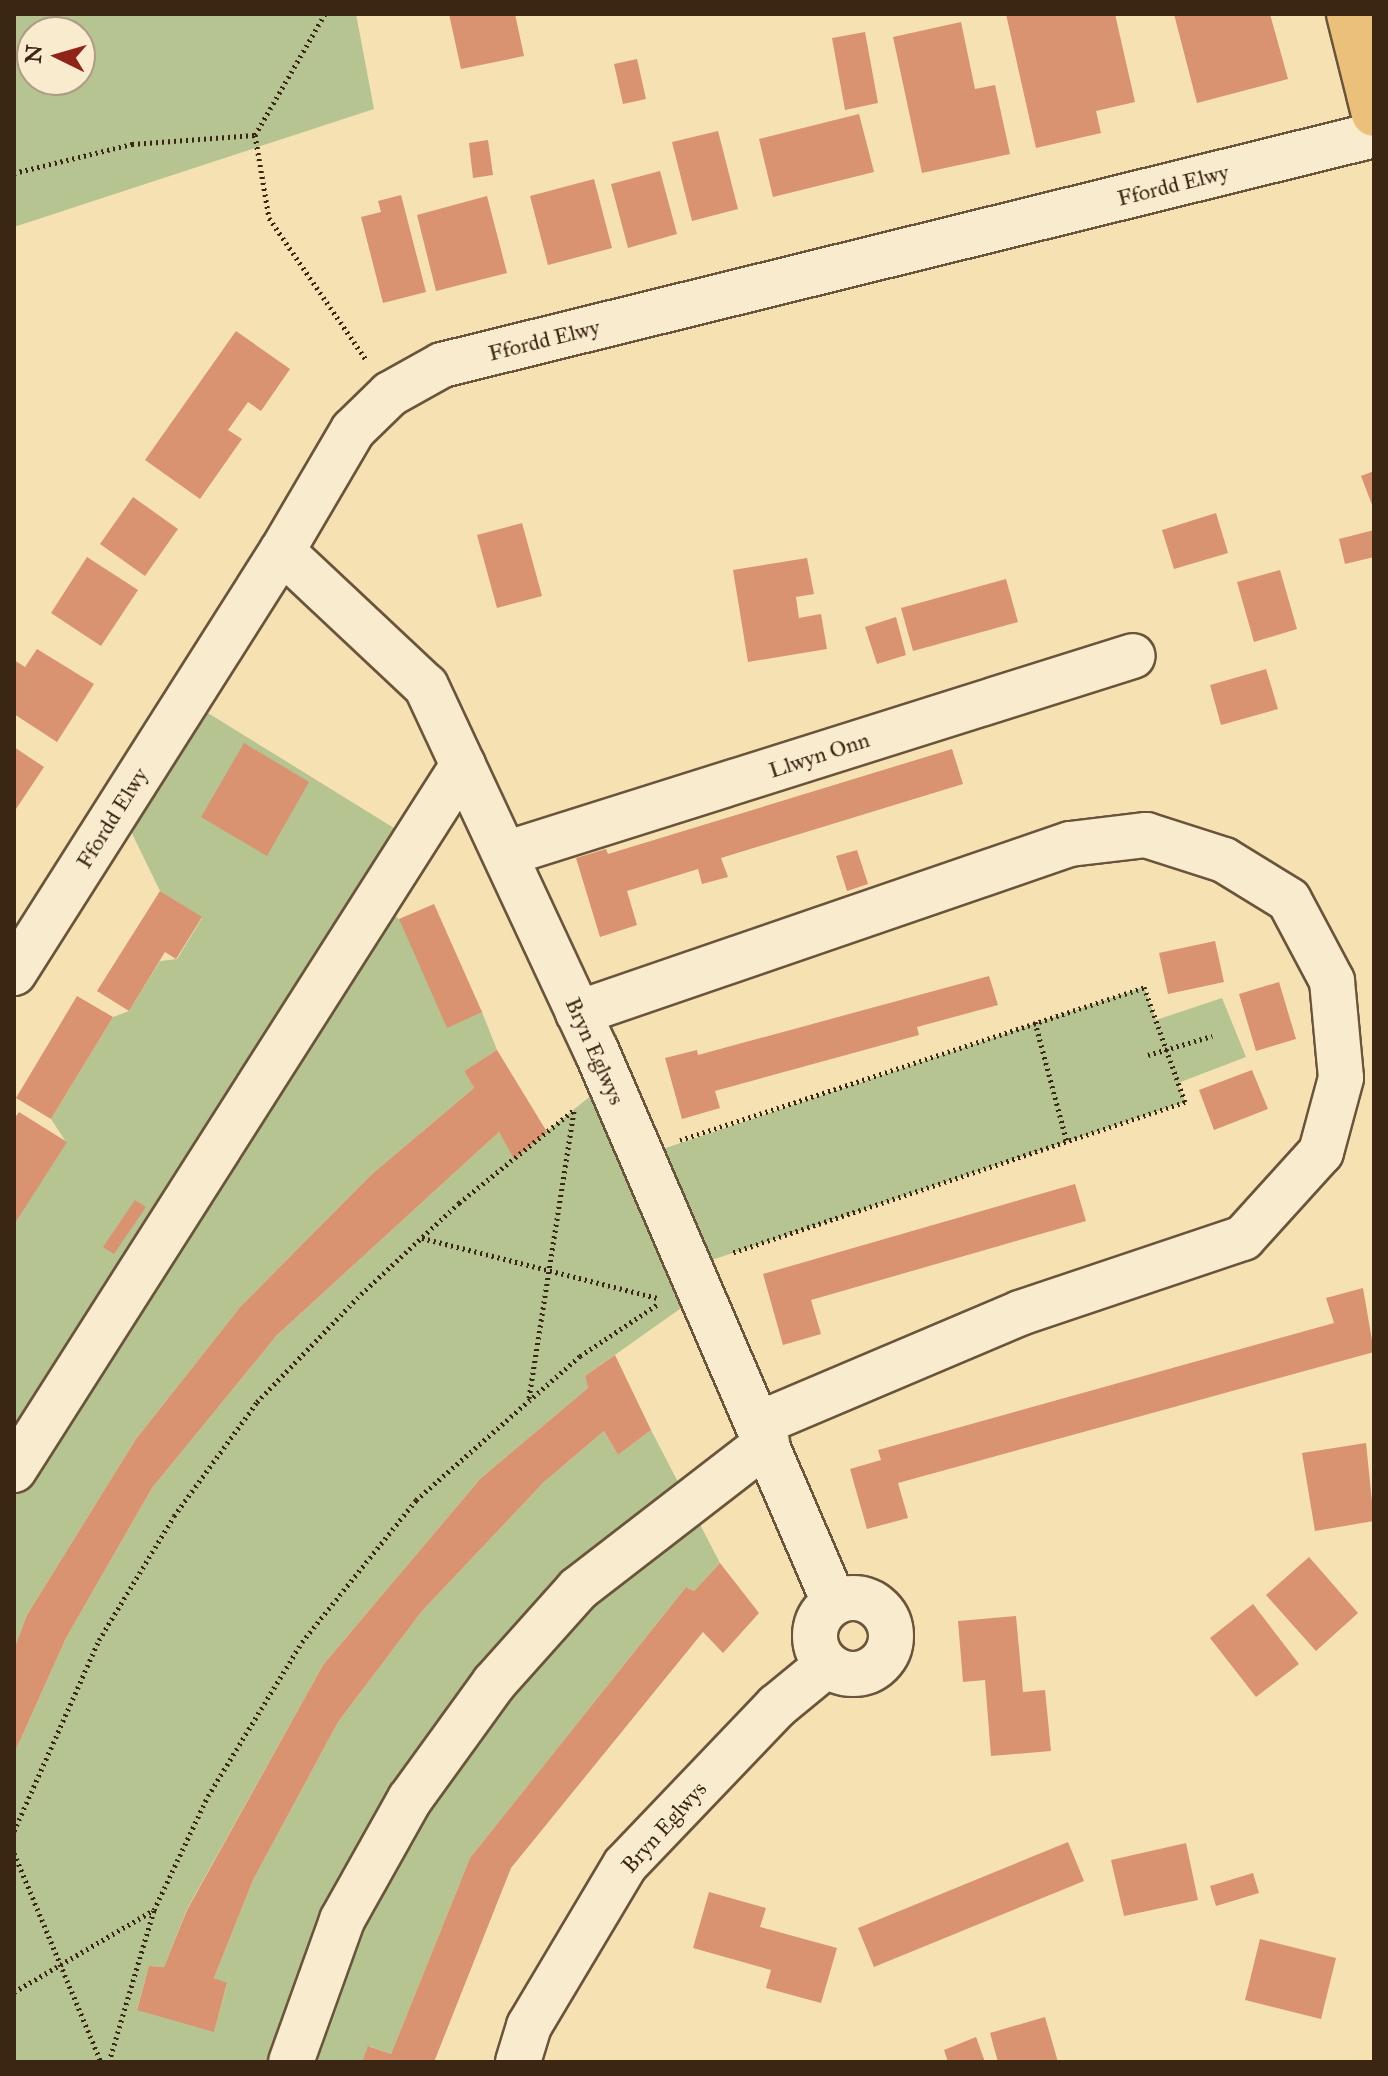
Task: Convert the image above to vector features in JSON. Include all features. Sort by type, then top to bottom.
[{"type":"main road","points":[[1349,14],[1374,114]]},
{"type":"street","name":"Ffordd Elwy","points":[[14,973],[282,551],[353,430],[390,394],[442,365],[1374,135]]},
{"type":"street","name":"Bryn Eglwys","points":[[282,551],[426,686],[609,1081],[834,1602]]},
{"type":"street","name":"Llwyn Onn","points":[[505,854],[1133,656]]},
{"type":"street","points":[[14,1470],[463,765]]},
{"type":"street","points":[[291,2062],[342,1920],[410,1799],[494,1683],[578,1589],[763,1433],[1020,1313],[1243,1238],[1321,1152],[1341,1078],[1332,981],[1289,900],[1224,860],[1146,835],[1070,844],[578,1013]]},
{"type":"street","points":[[856,1598],[875,1604],[888,1620],[891,1642],[879,1665],[864,1673],[838,1672],[827,1665],[814,1640],[815,1626],[834,1602],[856,1598]]},
{"type":"street","name":"Bryn Eglwys","points":[[518,2062],[529,2026],[625,1865],[777,1706],[827,1665]]},
{"type":"path","points":[[325,14],[255,135],[269,218],[390,394]]},
{"type":"path","points":[[14,173],[132,144],[255,135]]},
{"type":"path","points":[[642,1156],[718,1125],[1144,987],[1185,1102],[691,1267]]},
{"type":"path","points":[[1035,1022],[1067,1142]]},
{"type":"path","points":[[1148,1055],[1212,1036]]},
{"type":"path","points":[[14,1831],[99,1640],[174,1516],[257,1402],[421,1238],[609,1081]]},
{"type":"path","points":[[529,1399],[574,1110]]},
{"type":"path","points":[[109,2062],[154,1910],[208,1796],[302,1642],[416,1500],[580,1356],[665,1300],[421,1238]]},
{"type":"path","points":[[14,1853],[101,2062]]},
{"type":"path","points":[[14,1992],[154,1910]]},
{"type":"green space","points":[[14,14],[356,14],[374,109],[14,227]]},
{"type":"green space","points":[[187,700],[415,841],[377,902],[399,919],[482,1012],[497,1050],[464,1071],[474,1088],[372,1174],[241,1306],[136,1439],[27,1615],[14,1649],[14,1225],[66,1142],[51,1119],[113,1017],[129,1011],[160,961],[177,959],[202,918],[160,891],[119,807]]},
{"type":"green space","points":[[1144,987],[1156,1020],[1222,998],[1246,1057],[1178,1083],[1185,1102],[691,1267],[694,1299],[585,1376],[588,1388],[481,1478],[323,1665],[187,1909],[164,1967],[149,1966],[137,2009],[214,2031],[227,1984],[214,1978],[253,1880],[338,1722],[422,1611],[544,1482],[604,1431],[618,1455],[651,1430],[720,1563],[694,1591],[686,1587],[470,1858],[391,2054],[369,2046],[362,2062],[14,2062],[14,1754],[66,1638],[152,1488],[277,1335],[499,1132],[514,1158],[609,1081],[642,1156]]},
{"type":"building","points":[[449,14],[515,14],[524,56],[461,69]]},
{"type":"building","points":[[1006,14],[1115,14],[1135,102],[1096,111],[1101,133],[1036,148]]},
{"type":"building","points":[[1174,14],[1270,14],[1288,79],[1197,103]]},
{"type":"building","points":[[961,22],[975,89],[995,85],[1010,154],[922,173],[893,37]]},
{"type":"building","points":[[865,32],[878,103],[845,110],[832,38]]},
{"type":"building","points":[[637,59],[646,99],[623,104],[614,64]]},
{"type":"building","points":[[859,114],[874,172],[773,197],[759,139]]},
{"type":"building","points":[[718,131],[738,209],[692,221],[672,142]]},
{"type":"building","points":[[488,140],[493,175],[473,178],[469,143]]},
{"type":"building","points":[[660,171],[677,234],[628,248],[611,184]]},
{"type":"building","points":[[594,179],[612,248],[548,265],[530,196]]},
{"type":"building","points":[[401,195],[426,292],[383,303],[361,217],[381,212],[378,201]]},
{"type":"building","points":[[487,196],[507,273],[436,291],[417,215]]},
{"type":"building","points":[[236,331],[290,369],[261,411],[248,402],[228,430],[242,439],[200,499],[145,460]]},
{"type":"building","points":[[1374,471],[1374,510],[1361,476]]},
{"type":"building","points":[[133,497],[178,529],[145,576],[100,544]]},
{"type":"building","points":[[1216,513],[1228,553],[1174,569],[1162,530]]},
{"type":"building","points":[[522,523],[542,596],[497,608],[477,535]]},
{"type":"building","points":[[1374,530],[1374,557],[1345,564],[1339,539]]},
{"type":"building","points":[[87,557],[138,590],[101,646],[51,613]]},
{"type":"building","points":[[807,558],[814,594],[796,597],[799,618],[821,614],[827,649],[748,662],[733,570]]},
{"type":"building","points":[[1280,570],[1297,629],[1254,642],[1237,582]]},
{"type":"building","points":[[1006,579],[1018,622],[913,651],[901,608]]},
{"type":"building","points":[[896,617],[906,655],[877,664],[865,627]]},
{"type":"building","points":[[37,649],[94,684],[57,742],[14,714],[14,660],[25,667]]},
{"type":"building","points":[[1266,669],[1278,709],[1221,725],[1210,685]]},
{"type":"building","points":[[244,743],[309,782],[267,856],[201,817]]},
{"type":"building","points":[[14,747],[44,767],[14,812]]},
{"type":"building","points":[[952,749],[963,784],[721,858],[728,877],[702,884],[698,869],[627,891],[637,925],[600,937],[576,858],[606,849],[608,854]]},
{"type":"building","points":[[857,850],[868,884],[847,891],[836,856]]},
{"type":"building","points":[[160,891],[202,917],[176,959],[165,952],[129,1011],[97,991]]},
{"type":"building","points":[[434,904],[482,1012],[447,1028],[399,919]]},
{"type":"building","points":[[1215,941],[1224,982],[1168,994],[1159,953]]},
{"type":"building","points":[[989,976],[998,1005],[917,1027],[919,1035],[715,1091],[720,1108],[682,1119],[665,1058],[697,1050],[698,1055]]},
{"type":"building","points":[[1279,982],[1296,1039],[1256,1051],[1239,994]]},
{"type":"building","points":[[77,996],[113,1017],[51,1119],[16,1098]]},
{"type":"building","points":[[497,1050],[547,1132],[514,1159],[499,1132],[277,1335],[152,1488],[66,1638],[14,1754],[14,1649],[27,1615],[136,1439],[241,1306],[372,1174],[474,1088],[464,1071]]},
{"type":"building","points":[[1252,1070],[1268,1109],[1214,1130],[1199,1090]]},
{"type":"building","points":[[19,1112],[67,1142],[14,1225],[14,1119]]},
{"type":"building","points":[[1075,1184],[1086,1221],[811,1300],[821,1334],[783,1345],[763,1274]]},
{"type":"building","points":[[135,1200],[146,1207],[114,1254],[103,1247]]},
{"type":"building","points":[[1363,1288],[1374,1352],[898,1483],[908,1518],[867,1529],[850,1469],[881,1460],[878,1450],[1334,1323],[1326,1298]]},
{"type":"building","points":[[615,1355],[651,1430],[618,1455],[604,1431],[544,1482],[422,1611],[338,1722],[253,1880],[214,1978],[227,1983],[214,2032],[137,2010],[149,1966],[164,1967],[187,1910],[323,1665],[481,1478],[588,1388],[585,1376]]},
{"type":"building","points":[[1366,1443],[1374,1521],[1315,1531],[1302,1453]]},
{"type":"building","points":[[1309,1557],[1358,1613],[1316,1651],[1266,1595]]},
{"type":"building","points":[[720,1563],[759,1613],[723,1653],[703,1632],[511,1868],[434,2062],[362,2062],[368,2046],[391,2054],[470,1858],[686,1587],[694,1591]]},
{"type":"building","points":[[1253,1604],[1299,1664],[1256,1697],[1210,1638]]},
{"type":"building","points":[[1016,1616],[1023,1692],[1045,1690],[1051,1751],[991,1756],[985,1680],[963,1682],[958,1621]]},
{"type":"building","points":[[1068,1842],[1084,1881],[874,1967],[858,1928]]},
{"type":"building","points":[[1186,1843],[1198,1900],[1124,1916],[1111,1860]]},
{"type":"building","points":[[1253,1873],[1259,1893],[1216,1906],[1210,1886]]},
{"type":"building","points":[[709,1892],[766,1908],[760,1927],[837,1948],[821,2003],[766,1988],[771,1970],[693,1948]]},
{"type":"building","points":[[1260,1939],[1336,1958],[1321,2019],[1245,2000]]},
{"type":"building","points":[[1045,2017],[1058,2062],[998,2062],[990,2033]]},
{"type":"building","points":[[976,2037],[985,2062],[948,2062],[944,2050]]}]
